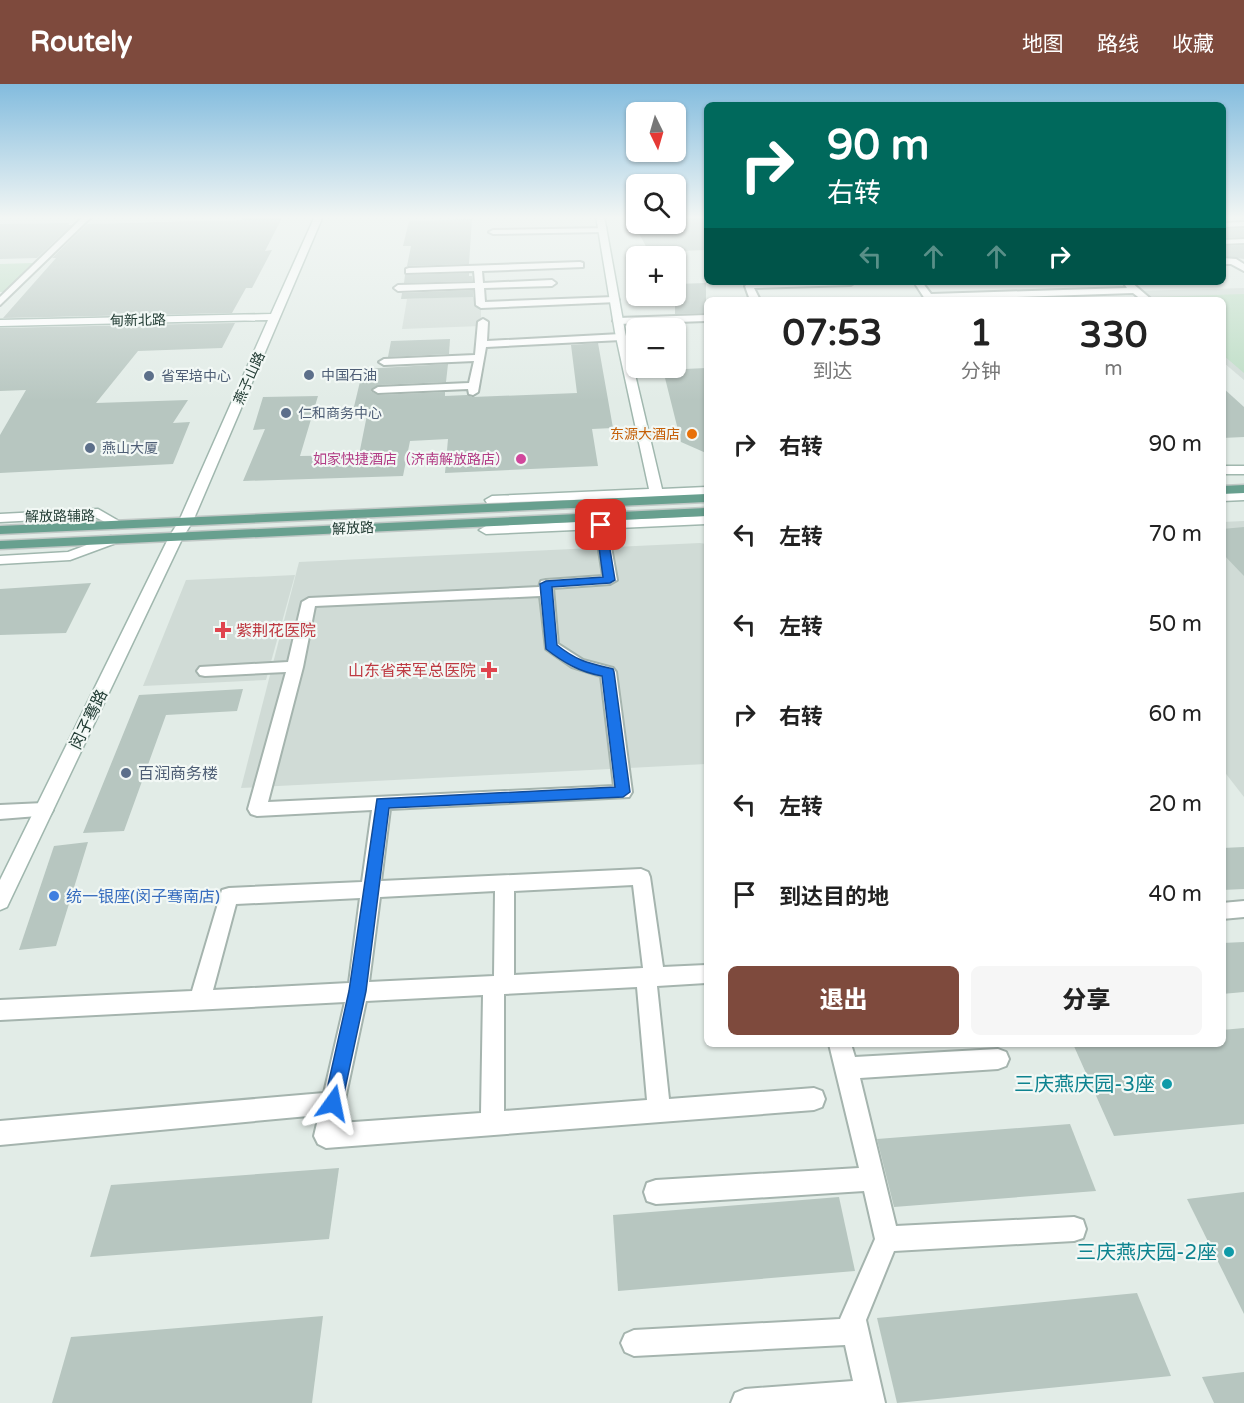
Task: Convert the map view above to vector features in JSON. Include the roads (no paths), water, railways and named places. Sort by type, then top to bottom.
[{"type":"main road","points":[[1226,478],[1244,477]]},
{"type":"main road","points":[[1226,490],[1244,489]]},
{"type":"main road","name":"解放路","points":[[469,516],[704,498]]},
{"type":"main road","points":[[486,530],[469,516],[492,500]]},
{"type":"main road","name":"解放路","points":[[0,530],[117,524],[180,527],[469,516],[704,512]]},
{"type":"main road","name":"解放路","points":[[0,545],[111,540],[180,527]]},
{"type":"street","points":[[0,302],[25,278]]},
{"type":"street","name":"燕子山路","points":[[273,317],[289,278]]},
{"type":"street","name":"燕子山路","points":[[180,527],[291,278]]},
{"type":"street","points":[[479,278],[481,305],[614,300]]},
{"type":"street","points":[[610,278],[656,494]]},
{"type":"street","points":[[398,288],[552,283]]},
{"type":"street","points":[[754,297],[749,286],[774,285]]},
{"type":"street","points":[[912,285],[925,297]]},
{"type":"street","points":[[1017,285],[1028,297],[1135,290]]},
{"type":"street","points":[[1129,285],[1143,297]]},
{"type":"street","name":"甸新北路","points":[[0,324],[273,317]]},
{"type":"street","points":[[482,344],[620,330],[704,318]]},
{"type":"street","points":[[378,390],[474,389],[482,344],[483,322]]},
{"type":"street","points":[[686,329],[704,328]]},
{"type":"street","points":[[620,330],[626,330]]},
{"type":"street","points":[[384,362],[479,358]]},
{"type":"street","points":[[1226,470],[1244,470]]},
{"type":"street","points":[[492,500],[704,491]]},
{"type":"street","points":[[1226,496],[1244,496]]},
{"type":"street","name":"解放路辅路","points":[[0,518],[98,513],[117,524]]},
{"type":"street","points":[[486,530],[704,520]]},
{"type":"street","points":[[546,591],[309,602],[295,667],[257,809],[623,792],[608,672],[588,669],[568,660],[551,646],[546,591],[546,584],[610,580],[601,525]]},
{"type":"street","name":"闵子骞路","points":[[1,899],[180,527]]},
{"type":"street","name":"解放路辅路","points":[[0,560],[70,556],[111,540]]},
{"type":"street","points":[[205,670],[295,667]]},
{"type":"street","points":[[382,802],[373,889],[358,991],[326,1136],[814,1099]]},
{"type":"street","points":[[0,812],[44,810]]},
{"type":"street","points":[[200,999],[229,896],[641,877],[659,1111]]},
{"type":"street","points":[[492,1124],[505,883]]},
{"type":"street","points":[[1226,911],[1244,909]]},
{"type":"street","points":[[0,1010],[704,974]]},
{"type":"street","points":[[745,1403],[870,1398],[853,1320],[887,1239],[841,1047]]},
{"type":"street","points":[[847,1068],[998,1059]]},
{"type":"street","points":[[0,1133],[333,1103]]},
{"type":"street","points":[[656,1192],[873,1179]]},
{"type":"street","points":[[887,1239],[1074,1229]]},
{"type":"street","points":[[634,1343],[855,1331]]},
{"type":"place","name":"中国石油","points":[[309,375]]},
{"type":"place","name":"省军培中心","points":[[149,376]]},
{"type":"place","name":"仁和商务中心","points":[[286,413]]},
{"type":"place","name":"东源大酒店","points":[[692,434]]},
{"type":"place","name":"燕山大厦","points":[[90,448]]},
{"type":"place","name":"如家快捷酒店（济南解放路店）","points":[[521,459]]},
{"type":"place","name":"紫荆花医院","points":[[223,630]]},
{"type":"place","name":"山东省荣军总医院","points":[[489,670]]},
{"type":"place","name":"百润商务楼","points":[[126,773]]},
{"type":"place","name":"统一银座(闵子骞南店)","points":[[54,896]]},
{"type":"place","name":"三庆燕庆园-3座","points":[[1167,1084]]},
{"type":"place","name":"三庆燕庆园-2座","points":[[1229,1252]]}]
